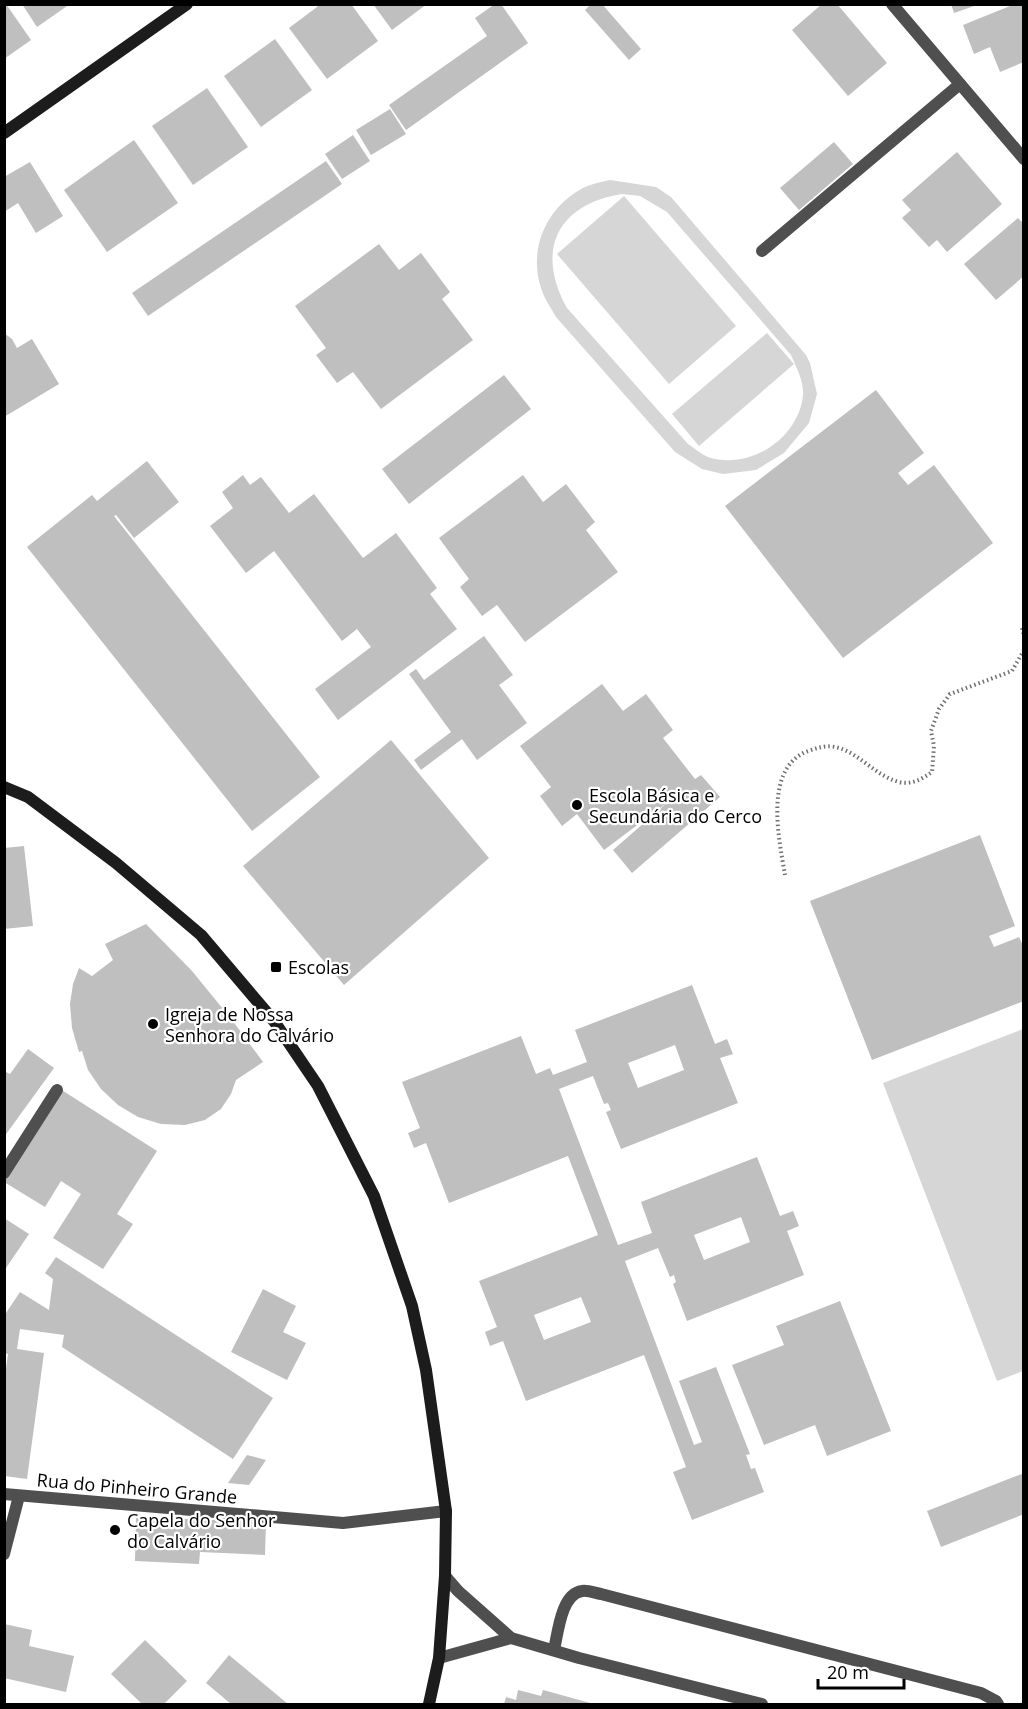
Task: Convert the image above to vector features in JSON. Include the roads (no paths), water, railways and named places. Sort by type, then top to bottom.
[{"type":"street","points":[[4,133],[187,4]]},
{"type":"street","points":[[892,4],[1023,159]]},
{"type":"street","points":[[762,251],[960,84]]},
{"type":"street","points":[[4,787],[28,797],[116,863],[201,935],[274,1021],[318,1086],[374,1196],[412,1306],[426,1370],[446,1511],[445,1576],[439,1658],[429,1704]]},
{"type":"street","points":[[4,1173],[57,1090]]},
{"type":"street","name":"Rua do Pinheiro Grande","points":[[4,1494],[343,1523],[446,1511]]},
{"type":"street","points":[[4,1554],[19,1496]]},
{"type":"street","points":[[445,1576],[458,1591],[512,1638],[591,1661],[762,1704]]},
{"type":"street","points":[[554,1650],[565,1602],[572,1594],[582,1591],[601,1594],[981,1694],[998,1704]]},
{"type":"street","points":[[439,1658],[512,1638]]},
{"type":"place","name":"Escola Básica e Secundária do Cerco","points":[[577,805]]},
{"type":"place","name":"Escolas","points":[[276,967]]},
{"type":"place","name":"Igreja de Nossa Senhora do Calvário","points":[[153,1024]]},
{"type":"place","name":"Capela do Senhor do Calvário","points":[[115,1530]]}]
